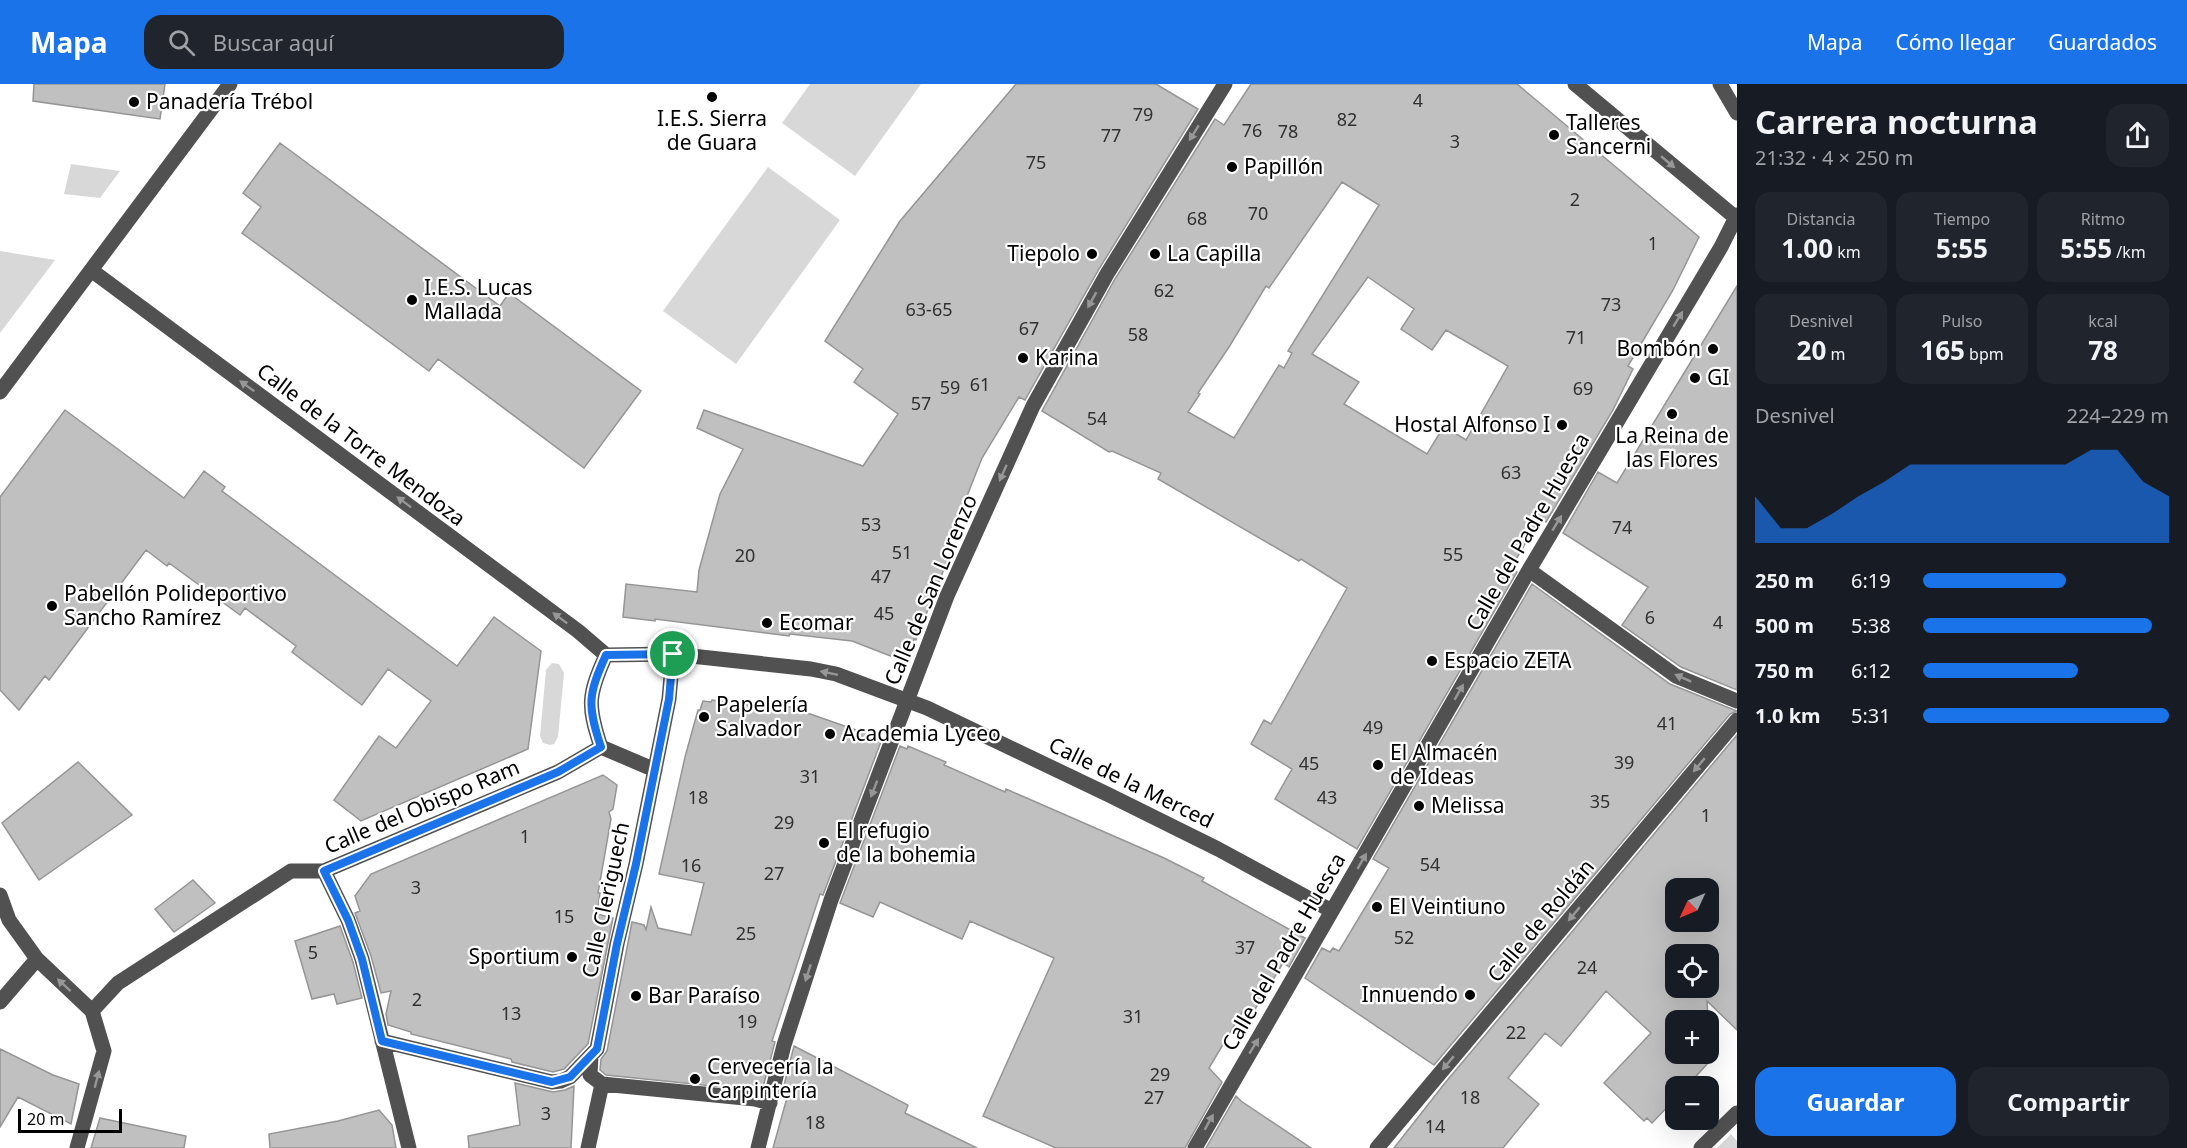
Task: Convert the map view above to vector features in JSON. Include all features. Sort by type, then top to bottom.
[{"type":"street","points":[[0,392],[230,84]]},
{"type":"street","name":"Calle de San Lorenzo","points":[[758,1148],[784,1045],[831,900],[947,596],[1033,406],[1107,274],[1225,84]]},
{"type":"street","points":[[1575,84],[1737,217]]},
{"type":"street","points":[[1720,84],[1737,113]]},
{"type":"street","name":"Calle del Padre Huesca","points":[[1195,1148],[1529,570],[1737,217]]},
{"type":"street","name":"Calle de la Torre Mendoza","points":[[91,270],[578,631],[606,655]]},
{"type":"street","points":[[1529,570],[1676,676],[1737,701]]},
{"type":"street","name":"Calle de la Merced","points":[[606,655],[673,654],[836,674],[908,701],[1198,839],[1332,911]]},
{"type":"street","name":"Calle Cleriguech","points":[[591,1056],[597,1049],[655,770],[669,699],[673,654]]},
{"type":"street","points":[[606,655],[593,684],[591,716],[601,747],[655,770]]},
{"type":"street","name":"Calle de Roldán","points":[[1377,1148],[1737,720]]},
{"type":"street","name":"Calle del Obispo Ram","points":[[92,1011],[118,983],[291,871],[324,871],[558,772],[601,747]]},
{"type":"street","points":[[324,871],[348,920],[362,959],[409,1148]]},
{"type":"street","points":[[0,895],[9,920],[37,959],[92,1011],[104,1051],[77,1148]]},
{"type":"street","points":[[0,1002],[37,959]]},
{"type":"street","points":[[382,1041],[552,1082],[570,1077],[591,1056]]},
{"type":"street","points":[[591,1056],[590,1075],[602,1084],[755,1099],[770,1103]]},
{"type":"street","points":[[588,1148],[602,1084]]},
{"type":"street","points":[[1701,1148],[1737,1113]]},
{"type":"shaded area","points":[[810,84],[921,84],[855,176],[782,123]]},
{"type":"shaded area","points":[[71,164],[120,171],[100,198],[64,194]]},
{"type":"shaded area","points":[[768,167],[840,220],[736,364],[663,311]]},
{"type":"shaded area","points":[[0,251],[55,260],[0,333]]},
{"type":"shaded area","points":[[552,663],[559,664],[564,673],[558,737],[554,744],[550,745],[543,743],[540,736],[546,670]]},
{"type":"shaded area","points":[[1731,1134],[1737,1141],[1737,1148],[1717,1148]]},
{"type":"building","points":[[34,84],[165,84],[160,119],[33,101]]},
{"type":"building","points":[[1016,84],[1156,84],[1198,109],[1099,269],[1025,400],[1019,397],[982,458],[943,557],[948,559],[906,662],[852,641],[623,617],[626,584],[697,592],[699,570],[720,494],[743,449],[697,428],[704,410],[863,466],[898,414],[854,382],[863,369],[825,341],[900,221]]},
{"type":"building","points":[[1251,84],[1517,84],[1699,237],[1673,290],[1628,366],[1633,369],[1613,410],[1546,522],[1540,518],[1511,568],[1517,572],[1357,849],[1275,799],[1292,769],[1251,744],[1264,720],[1271,724],[1347,588],[1301,559],[1299,561],[1158,479],[1161,473],[1112,451],[1109,452],[1042,411],[1115,279],[1215,119],[1224,125]],"holes":[[[1342,182],[1379,205],[1288,351],[1292,353],[1284,368],[1279,365],[1234,438],[1188,412],[1266,286],[1269,288]],[[1368,277],[1414,309],[1401,329],[1432,350],[1446,330],[1508,366],[1466,440],[1444,426],[1427,454],[1344,404],[1359,382],[1312,354]]]},
{"type":"building","name":"I.E.S. Lucas Mallada","points":[[280,143],[500,306],[509,293],[641,391],[584,468],[438,359],[429,371],[242,233],[261,207],[243,193]]},
{"type":"building","points":[[1737,286],[1737,690],[1681,667],[1622,625],[1648,587],[1563,533],[1598,472],[1617,483]]},
{"type":"building","points":[[65,410],[184,498],[204,471],[225,487],[222,491],[457,666],[494,617],[541,651],[528,749],[361,821],[334,800],[379,736],[396,748],[431,701],[388,669],[362,705],[292,652],[296,646],[245,608],[240,615],[169,563],[167,566],[146,550],[49,680],[45,676],[19,710],[0,690],[0,497]]},
{"type":"building","points":[[1532,584],[1670,684],[1737,711],[1730,714],[1434,1065],[1305,978],[1322,948],[1330,952],[1333,948],[1339,951],[1389,868],[1373,859]]},
{"type":"building","points":[[712,700],[763,707],[764,704],[790,707],[882,739],[823,895],[820,894],[772,1041],[775,1042],[762,1091],[606,1075],[600,1070],[601,1059],[607,1051],[632,922],[644,925],[646,930],[651,907],[658,928],[691,935],[704,883],[659,874],[698,710],[703,701],[711,702]]},
{"type":"building","points":[[1737,735],[1737,1030],[1719,1010],[1707,1001],[1707,1010],[1665,1010],[1665,1064],[1707,1064],[1696,1076],[1665,1076],[1665,1109],[1652,1123],[1647,1118],[1644,1121],[1604,1083],[1651,1033],[1606,991],[1561,1046],[1545,1033],[1508,1078],[1539,1104],[1503,1148],[1394,1148],[1445,1083]]},
{"type":"building","points":[[900,746],[907,749],[908,746],[946,762],[944,765],[1005,792],[1006,789],[1164,858],[1204,878],[1202,881],[1305,938],[1289,967],[1283,963],[1251,1016],[1243,1011],[1209,1068],[1222,1082],[1185,1148],[1056,1148],[983,1116],[1054,958],[970,921],[962,939],[880,902],[873,917],[840,903]]},
{"type":"building","points":[[78,762],[132,815],[39,880],[2,823]]},
{"type":"building","points":[[603,775],[617,785],[613,809],[609,812],[611,819],[598,893],[600,893],[597,914],[613,918],[588,1044],[564,1069],[553,1072],[411,1034],[411,1032],[388,1025],[386,1014],[391,991],[381,993],[371,956],[355,913],[360,911],[355,896],[371,874]]},
{"type":"building","points":[[193,880],[215,903],[174,932],[155,909]]},
{"type":"building","points":[[340,926],[353,962],[362,998],[337,1004],[334,994],[312,999],[295,941]]},
{"type":"building","points":[[794,1046],[908,1105],[905,1113],[977,1148],[773,1148],[788,1094],[782,1093]]},
{"type":"building","points":[[0,1049],[53,1075],[79,1084],[71,1124],[18,1097],[0,1127]]},
{"type":"building","points":[[515,1083],[553,1092],[574,1086],[571,1148],[469,1148],[468,1136],[520,1125]]},
{"type":"building","points":[[1236,1096],[1241,1101],[1311,1148],[1206,1148]]},
{"type":"building","points":[[379,1110],[392,1125],[396,1148],[270,1148],[269,1134],[338,1121]]},
{"type":"building","points":[[100,1118],[186,1136],[184,1148],[91,1148]]},
{"type":"place","name":"I.E.S. Sierra de Guara","points":[[712,97]]},
{"type":"place","name":"Panadería Trébol","points":[[134,102]]},
{"type":"place","name":"Talleres Sancerni","points":[[1554,135]]},
{"type":"place","name":"Papillón","points":[[1232,167]]},
{"type":"place","name":"Tiepolo","points":[[1092,254]]},
{"type":"place","name":"La Capilla","points":[[1155,254]]},
{"type":"place","name":"I.E.S. Lucas Mallada","points":[[412,300]]},
{"type":"place","name":"Bombón","points":[[1713,349]]},
{"type":"place","name":"Karina","points":[[1023,358]]},
{"type":"place","name":"GI","points":[[1695,378]]},
{"type":"place","name":"La Reina de las Flores","points":[[1672,414]]},
{"type":"place","name":"Hostal Alfonso I","points":[[1562,425]]},
{"type":"place","name":"Pabellón Polideportivo Sancho Ramírez","points":[[52,606]]},
{"type":"place","name":"Ecomar","points":[[767,623]]},
{"type":"place","name":"Espacio ZETA","points":[[1432,661]]},
{"type":"place","name":"Papelería Salvador","points":[[704,717]]},
{"type":"place","name":"Academia Lyceo","points":[[830,734]]},
{"type":"place","name":"El Almacén de Ideas","points":[[1378,765]]},
{"type":"place","name":"Melissa","points":[[1419,806]]},
{"type":"place","name":"El refugio de la bohemia","points":[[824,843]]},
{"type":"place","name":"El Veintiuno","points":[[1377,907]]},
{"type":"place","name":"Sportium","points":[[572,957]]},
{"type":"place","name":"Innuendo","points":[[1470,995]]},
{"type":"place","name":"Bar Paraíso","points":[[636,996]]},
{"type":"place","name":"Cervecería la Carpintería","points":[[695,1079]]},
{"type":"route","points":[[673,654],[669,699],[597,1049],[570,1077],[552,1082],[420,1048],[382,1041],[362,959],[348,920],[324,871],[558,772],[601,747],[591,716],[593,684],[606,655],[673,654]]}]
